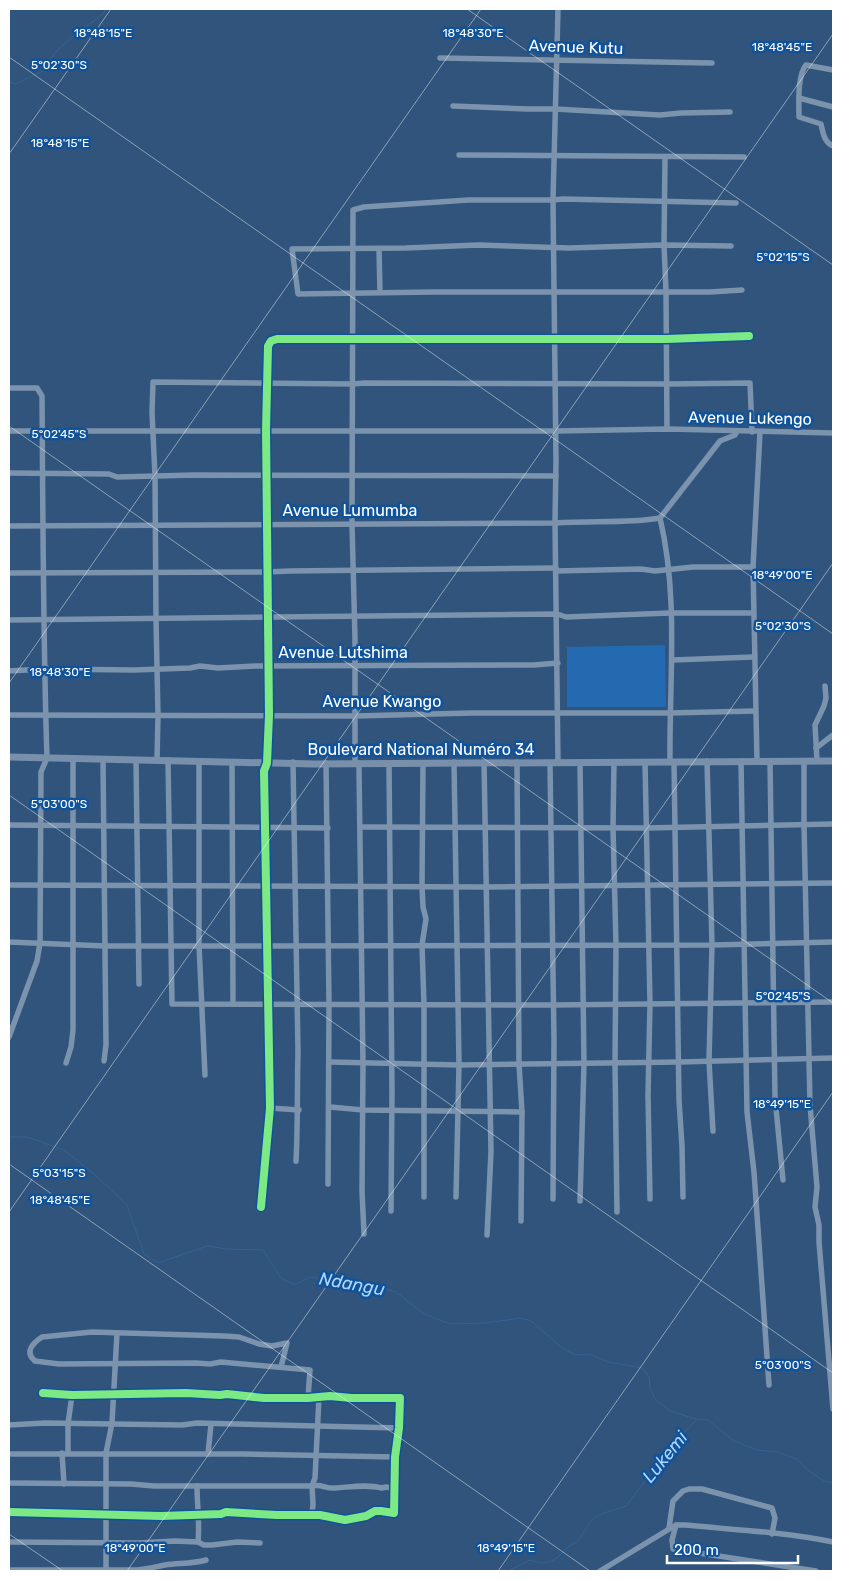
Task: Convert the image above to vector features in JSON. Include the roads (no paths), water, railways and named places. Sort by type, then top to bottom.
[{"type":"main road","name":"Boulevard National Numéro 34","points":[[9,757],[267,763],[833,761]]},
{"type":"street","points":[[558,9],[553,200],[556,431],[554,523],[558,663],[558,763]]},
{"type":"street","name":"Avenue Kutu","points":[[440,58],[712,63]]},
{"type":"street","points":[[833,70],[806,65],[802,72],[799,98],[800,117],[821,124],[824,136],[829,144],[833,146]]},
{"type":"street","points":[[799,98],[833,107]]},
{"type":"street","points":[[453,106],[660,115],[730,112]]},
{"type":"street","points":[[460,155],[744,157]]},
{"type":"street","points":[[665,157],[664,245],[667,429]]},
{"type":"street","points":[[364,1234],[362,1191],[361,886],[356,763],[352,524],[353,210],[364,207],[468,200],[572,199],[736,203]]},
{"type":"street","points":[[731,246],[554,247],[478,245],[379,249],[292,249],[298,294],[380,292],[710,292],[742,290]]},
{"type":"street","points":[[379,249],[380,292]]},
{"type":"street","points":[[261,1207],[270,1108],[264,771],[267,763],[268,715],[269,617],[266,430],[268,346],[270,341],[277,339],[749,336]]},
{"type":"street","points":[[157,760],[155,476],[152,412],[154,382],[352,384],[750,383],[752,432]]},
{"type":"street","points":[[9,388],[37,388],[42,396],[44,668],[47,758],[41,772],[40,943],[37,961],[9,1037]]},
{"type":"street","name":"Avenue Lukengo","points":[[9,431],[556,431],[667,429],[833,433]]},
{"type":"street","points":[[683,1197],[679,1100],[676,827],[669,713],[672,660],[669,569],[667,546],[660,518],[720,441],[735,435],[737,431]]},
{"type":"street","points":[[757,761],[753,567],[760,432]]},
{"type":"street","points":[[9,473],[155,476],[556,476]]},
{"type":"street","name":"Avenue Lumumba","points":[[9,526],[554,523],[587,520],[644,521],[660,518]]},
{"type":"street","points":[[9,573],[641,569],[655,571],[753,567]]},
{"type":"street","points":[[9,620],[557,614],[566,617],[670,613],[753,614]]},
{"type":"street","points":[[672,660],[754,657]]},
{"type":"street","name":"Avenue Lutshima","points":[[9,671],[44,668],[157,669],[200,666],[218,668],[354,665],[534,665],[558,663]]},
{"type":"street","points":[[817,761],[815,725],[824,706],[826,698],[825,686]]},
{"type":"street","name":"Avenue Kwango","points":[[9,715],[355,716],[755,711]]},
{"type":"street","points":[[816,748],[833,735]]},
{"type":"street","points":[[66,1063],[74,1030],[73,758]]},
{"type":"street","points":[[103,759],[106,1044],[104,1061]]},
{"type":"street","points":[[136,760],[139,984]]},
{"type":"street","points":[[168,760],[172,1004],[617,1005],[833,1002]]},
{"type":"street","points":[[199,761],[199,945],[205,1075]]},
{"type":"street","points":[[707,761],[712,945],[710,1061],[714,1131]]},
{"type":"street","points":[[741,761],[747,1112],[754,1172],[769,1385]]},
{"type":"street","points":[[770,761],[776,1118],[782,1180]]},
{"type":"street","points":[[804,761],[810,1105],[817,1187],[815,1207],[820,1225],[818,1242],[833,1409]]},
{"type":"street","points":[[232,762],[233,1004]]},
{"type":"street","points":[[293,762],[297,1091],[299,1110],[296,1161]]},
{"type":"street","points":[[454,762],[459,1065],[456,1197]]},
{"type":"street","points":[[484,762],[491,1175],[487,1235]]},
{"type":"street","points":[[517,762],[520,946],[519,1064],[522,1112],[521,1220]]},
{"type":"street","points":[[580,762],[584,1064],[580,1201]]},
{"type":"street","points":[[614,762],[612,827],[617,1005],[615,1064],[617,1212]]},
{"type":"street","points":[[645,762],[650,1004],[648,1095],[650,1200]]},
{"type":"street","points":[[326,763],[330,1062],[328,1184]]},
{"type":"street","points":[[389,763],[392,1064],[391,1211]]},
{"type":"street","points":[[423,763],[422,886],[423,908],[426,919],[422,945],[424,1005],[424,1197]]},
{"type":"street","points":[[550,763],[554,1064],[553,1199]]},
{"type":"street","points":[[360,827],[646,828],[833,824]]},
{"type":"street","points":[[9,825],[328,828]]},
{"type":"street","points":[[9,885],[615,887],[833,883]]},
{"type":"street","points":[[9,942],[105,946],[520,946],[833,942]]},
{"type":"street","points":[[330,1062],[424,1065],[615,1064],[833,1058]]},
{"type":"street","points":[[330,1107],[363,1110],[522,1112]]},
{"type":"street","points":[[270,1108],[299,1110]]},
{"type":"street","points":[[281,1367],[287,1343],[272,1346],[239,1337],[200,1334],[92,1332],[42,1337],[30,1349],[32,1359],[38,1362],[59,1364],[210,1364],[221,1362],[250,1364],[270,1368],[281,1367],[310,1370],[308,1398]]},
{"type":"street","points":[[106,1569],[106,1453],[112,1423],[117,1333]]},
{"type":"street","points":[[9,1512],[161,1516],[221,1514],[226,1512],[330,1516],[345,1520],[366,1516],[381,1510],[394,1513],[395,1457],[399,1428],[400,1398],[264,1398],[227,1394],[144,1393],[72,1395],[43,1393]]},
{"type":"street","points":[[64,1484],[65,1453],[72,1395]]},
{"type":"street","points":[[312,1515],[312,1486],[315,1478],[319,1397]]},
{"type":"street","points":[[9,1426],[45,1423],[112,1423],[318,1425],[399,1428]]},
{"type":"street","points":[[208,1454],[211,1424]]},
{"type":"street","points":[[9,1454],[106,1453],[395,1457]]},
{"type":"street","points":[[9,1483],[197,1486],[323,1485],[334,1488],[374,1485],[395,1489]]},
{"type":"street","points":[[197,1486],[197,1514],[200,1524],[198,1542]]},
{"type":"street","points":[[669,1528],[676,1498],[682,1491],[702,1489],[772,1508],[775,1518],[772,1534]]},
{"type":"street","points":[[600,1571],[676,1525],[686,1524],[772,1534],[790,1534],[833,1542]]},
{"type":"street","points":[[676,1525],[672,1540],[673,1549],[816,1571]]},
{"type":"street","points":[[9,1542],[138,1543],[152,1541],[198,1542],[204,1545],[237,1542],[260,1543]]},
{"type":"street","points":[[9,1570],[152,1569],[164,1565],[206,1560]]},
{"type":"waterway","points":[[9,82],[15,84],[43,71],[61,46],[103,14],[106,9]]},
{"type":"waterway","name":"Ndangu","points":[[9,1137],[27,1137],[64,1150],[93,1173],[127,1205],[144,1254],[158,1263],[207,1246],[227,1249],[263,1250],[281,1278],[295,1285],[310,1277],[373,1285],[396,1292],[424,1314],[450,1324],[485,1323],[521,1318],[531,1321],[565,1350],[576,1355],[590,1354],[608,1362],[642,1368],[649,1377],[650,1389],[656,1400],[670,1411],[696,1419],[708,1420],[734,1441],[757,1450],[778,1452],[796,1459],[809,1471],[826,1482],[833,1482]]},
{"type":"waterway","name":"Lukemi","points":[[508,1571],[530,1560],[541,1563],[550,1562],[569,1546],[577,1542],[592,1520],[601,1514],[626,1506],[674,1443],[696,1420]]}]
